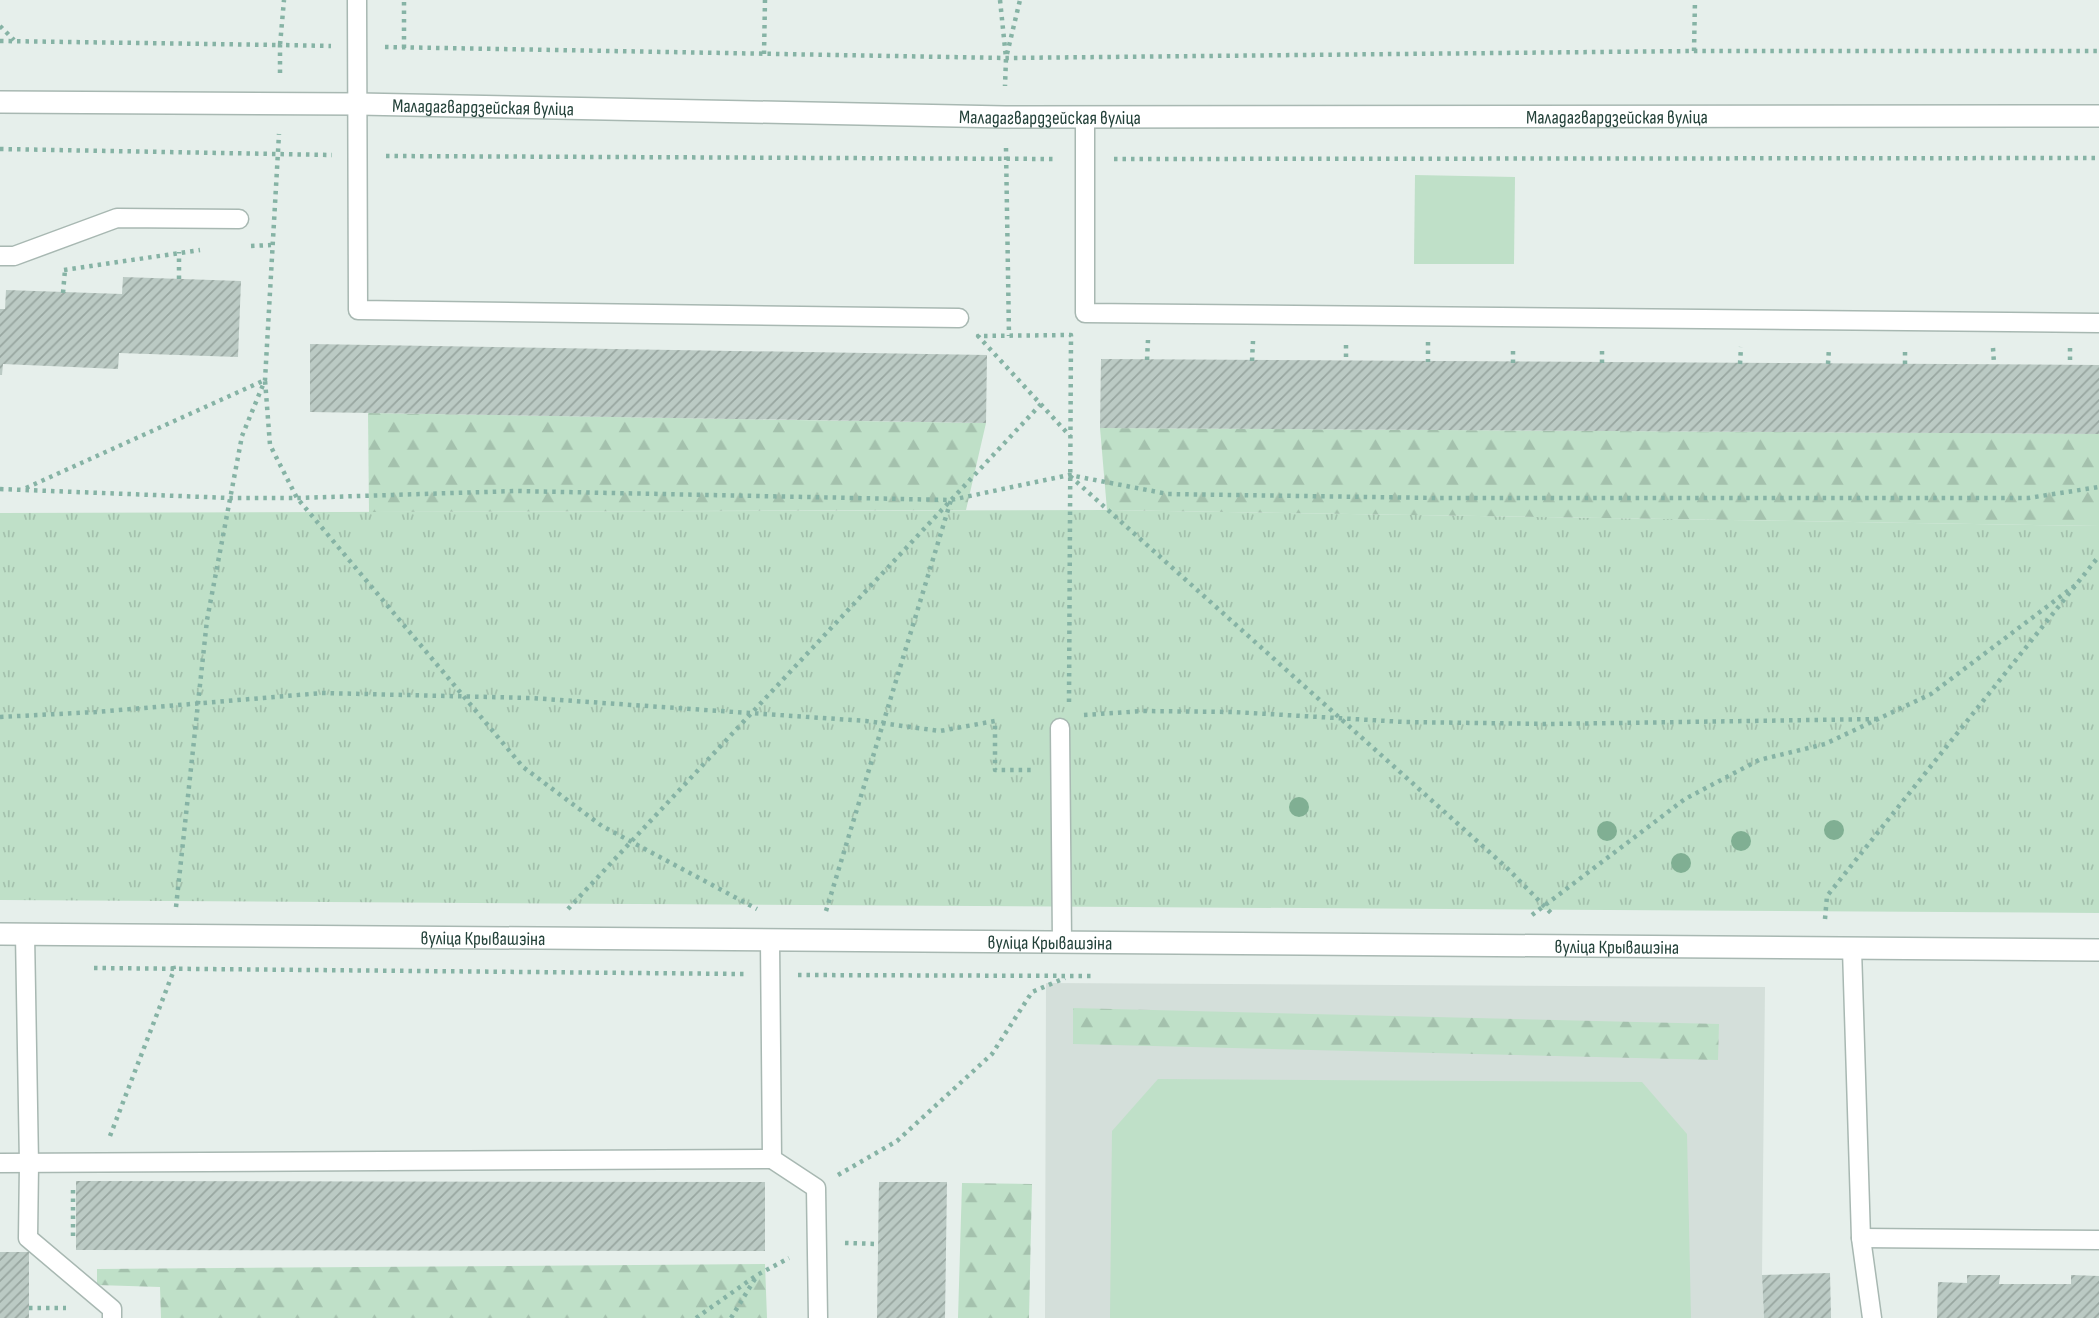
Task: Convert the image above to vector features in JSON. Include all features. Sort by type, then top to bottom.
[{"type":"street","name":"Маладагвардзейская вуліца","points":[[0,102],[359,104],[1005,117],[2099,116]]},
{"type":"street","name":"вуліца Крывашэіна","points":[[0,934],[2099,950]]},
{"type":"lane","points":[[357,0],[358,310],[959,317]]},
{"type":"lane","points":[[1085,116],[1085,313],[2099,323]]},
{"type":"lane","points":[[0,256],[14,256],[117,218],[239,219]]},
{"type":"lane","points":[[1060,728],[1062,941]]},
{"type":"lane","points":[[26,934],[28,1238],[111,1309],[112,1318]]},
{"type":"lane","points":[[770,941],[772,1158]]},
{"type":"lane","points":[[1852,949],[1861,1238],[1872,1318]]},
{"type":"lane","points":[[0,1163],[772,1158],[816,1188],[826,1242],[818,1318]]},
{"type":"lane","points":[[1861,1238],[2099,1240]]},
{"type":"path","points":[[284,0],[280,45],[281,104],[265,380],[270,445],[297,498],[523,767],[602,826],[759,910]]},
{"type":"path","points":[[404,0],[404,48]]},
{"type":"path","points":[[764,54],[765,0]]},
{"type":"path","points":[[1000,0],[1006,58],[1009,336]]},
{"type":"path","points":[[1006,58],[1020,0]]},
{"type":"path","points":[[1695,0],[1695,51]]},
{"type":"path","points":[[0,26],[15,41]]},
{"type":"path","points":[[0,41],[1006,58],[1695,51],[2099,51]]},
{"type":"path","points":[[0,149],[359,156],[1006,159],[2099,158]]},
{"type":"path","points":[[245,247],[271,244]]},
{"type":"path","points":[[52,271],[205,250]]},
{"type":"path","points":[[179,252],[179,279]]},
{"type":"path","points":[[63,293],[65,270]]},
{"type":"path","points":[[1069,702],[1071,335],[978,336],[1070,436]]},
{"type":"path","points":[[1147,360],[1148,337]]},
{"type":"path","points":[[1252,361],[1253,337]]},
{"type":"path","points":[[1346,337],[1346,361]]},
{"type":"path","points":[[1428,337],[1428,362]]},
{"type":"path","points":[[1513,337],[1513,363]]},
{"type":"path","points":[[1602,363],[1603,338]]},
{"type":"path","points":[[24,489],[265,380]]},
{"type":"path","points":[[73,1277],[73,1174],[95,1173],[100,1163],[174,970],[173,936],[207,620],[242,436],[265,380]]},
{"type":"path","points":[[540,939],[1041,404]]},
{"type":"path","points":[[1069,475],[1506,867],[1580,946]]},
{"type":"path","points":[[0,489],[230,498],[516,491],[951,500],[1069,475],[1168,494],[1436,498],[2028,498],[2099,486]]},
{"type":"path","points":[[817,941],[951,500]]},
{"type":"path","points":[[1822,948],[1828,896],[2099,556]]},
{"type":"path","points":[[1494,946],[1685,799],[1759,760],[1825,744],[1931,694],[2077,584]]},
{"type":"path","points":[[0,717],[322,693],[531,698],[883,723],[940,731],[995,721],[995,770],[1060,771]]},
{"type":"path","points":[[1082,715],[1143,711],[1404,722],[1551,724],[1879,719]]},
{"type":"path","points":[[816,1188],[897,1141],[992,1055],[1032,992],[1069,976]]},
{"type":"path","points":[[695,1318],[757,1275],[826,1242],[878,1244]]},
{"type":"path","points":[[731,1318],[757,1275]]},
{"type":"shaded area","points":[[1046,983],[1765,987],[1762,1275],[1764,1318],[1045,1318]]},
{"type":"green space","points":[[1415,175],[1515,177],[1514,264],[1414,264]]},
{"type":"green space","points":[[368,413],[986,423],[966,510],[369,512]]},
{"type":"green space","points":[[1100,428],[2099,434],[2099,526],[1107,510]]},
{"type":"green space","points":[[1107,510],[2099,526],[2099,913],[0,900],[0,513]]},
{"type":"green space","points":[[1073,1008],[1719,1024],[1718,1060],[1073,1044]]},
{"type":"green space","points":[[1158,1079],[1642,1082],[1687,1134],[1691,1318],[1110,1318],[1112,1131]]},
{"type":"green space","points":[[962,1183],[1032,1184],[1029,1318],[958,1318]]},
{"type":"green space","points":[[765,1264],[767,1318],[161,1318],[160,1287],[97,1285],[97,1269]]},
{"type":"building","points":[[123,277],[241,281],[238,357],[119,353],[118,369],[3,364],[0,375],[0,309],[5,309],[6,290],[122,294]]},
{"type":"building","points":[[310,344],[987,355],[986,423],[310,412]]},
{"type":"building","points":[[1101,359],[2099,365],[2099,434],[1100,428]]},
{"type":"building","points":[[76,1181],[765,1182],[765,1251],[76,1250]]},
{"type":"building","points":[[879,1182],[947,1182],[945,1318],[877,1318]]},
{"type":"building","points":[[0,1252],[29,1252],[29,1318],[0,1318]]},
{"type":"building","points":[[1830,1273],[1831,1318],[1764,1318],[1762,1275]]},
{"type":"building","points":[[1967,1275],[2000,1275],[1999,1284],[2071,1284],[2071,1275],[2099,1276],[2099,1318],[1937,1318],[1938,1282],[1967,1283]]}]
